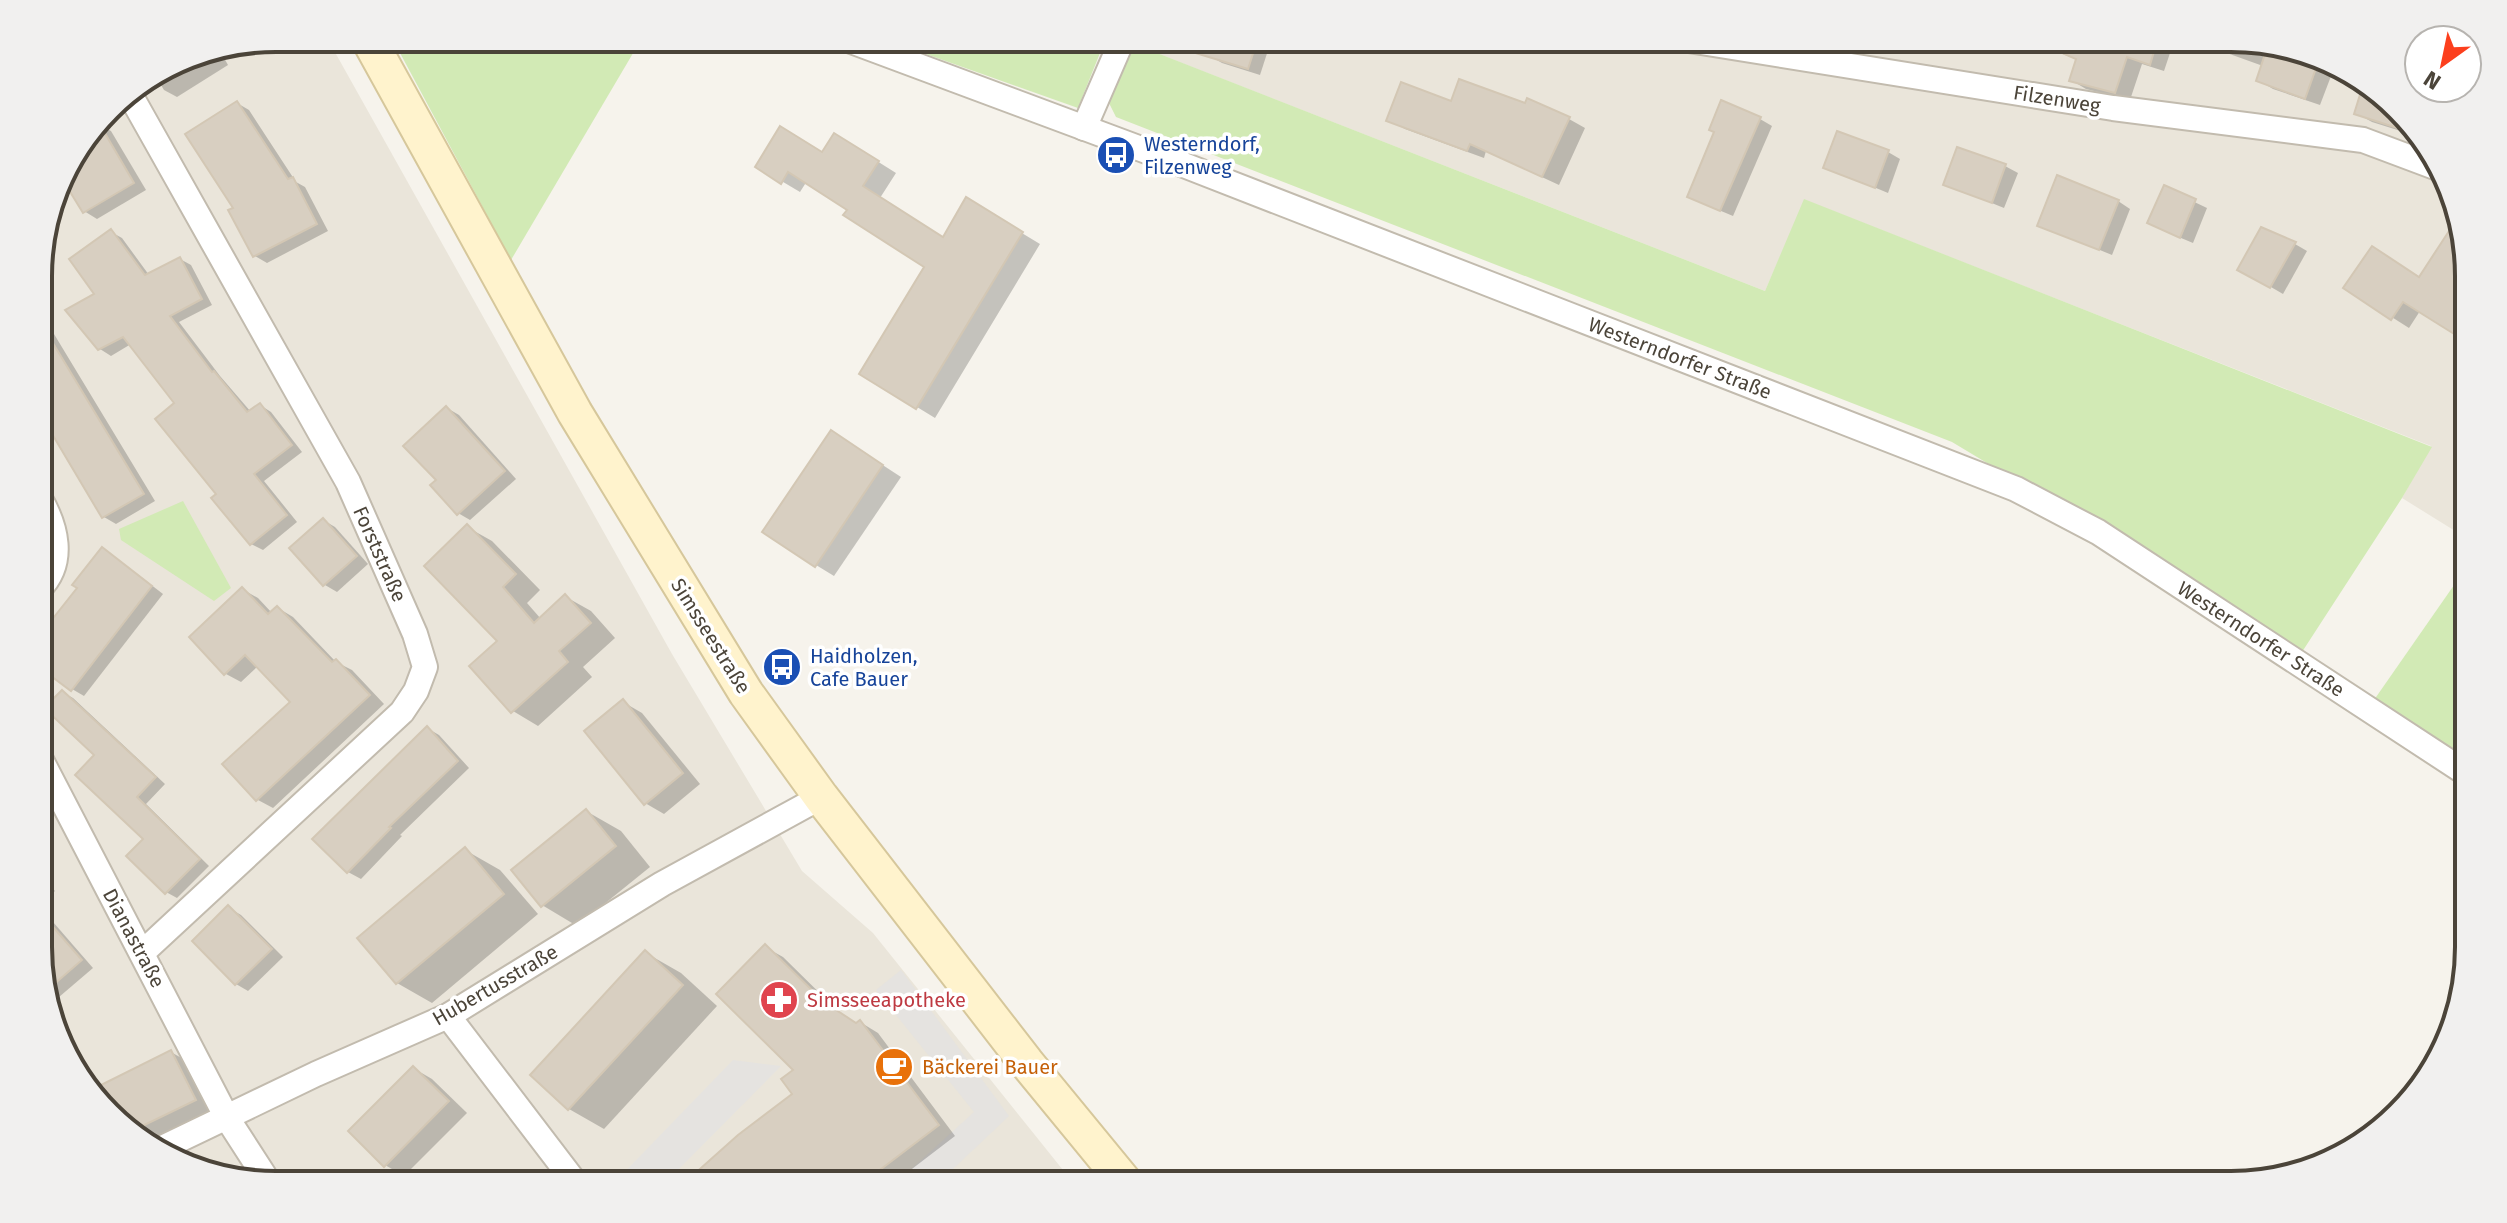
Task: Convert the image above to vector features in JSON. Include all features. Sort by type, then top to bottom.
[{"type":"main road","name":"Simsseestraße","points":[[376,52],[575,413],[729,666],[821,797],[1026,1062],[1116,1171]]},
{"type":"street","name":"Westerndorfer Straße","points":[[880,52],[2016,489],[2098,532],[2455,766]]},
{"type":"street","points":[[1084,128],[1117,52]]},
{"type":"street","name":"Filzenweg","points":[[1763,52],[2113,108],[2363,140],[2424,163]]},
{"type":"street","name":"Forststraße","points":[[135,103],[348,482],[415,634],[425,667],[416,691],[402,712],[142,953]]},
{"type":"street","points":[[52,527],[57,538],[56,560],[52,567]]},
{"type":"street","name":"Dianastraße","points":[[52,781],[227,1118],[261,1170]]},
{"type":"street","name":"Hubertusstraße","points":[[170,1144],[316,1074],[448,1016],[662,884],[821,797]]},
{"type":"street","points":[[448,1016],[566,1171]]},
{"type":"shaded area","points":[[335,52],[672,654],[802,871],[873,933],[1064,1171],[247,1169],[204,1159],[151,1133],[98,1083],[69,1033],[54,976],[52,947],[52,261],[56,232],[69,190],[90,151],[128,108],[151,90],[190,69],[232,56]]},
{"type":"shaded area","points":[[1154,52],[2231,52],[2275,56],[2303,64],[2356,90],[2379,108],[2409,140],[2438,190],[2453,247],[2455,276],[2455,531],[2402,498],[2431,446],[1805,200],[1765,291]]},
{"type":"shaded area","points":[[901,970],[1009,1116],[951,1171],[909,1171],[974,1112],[876,990]]},
{"type":"shaded area","points":[[733,1060],[781,1066],[677,1171],[626,1171]]},
{"type":"green space","points":[[400,52],[634,52],[511,260]]},
{"type":"green space","points":[[920,52],[1100,52],[1078,108]]},
{"type":"green space","points":[[1126,52],[1155,52],[1765,291],[1804,199],[2432,447],[2302,652],[1952,442],[1116,117],[1109,103]]},
{"type":"green space","points":[[183,501],[231,588],[214,601],[121,540],[119,529]]},
{"type":"green space","points":[[2455,584],[2455,750],[2374,700]]},
{"type":"building","points":[[1192,52],[1253,52],[1248,69]]},
{"type":"building","points":[[2060,52],[2154,52],[2150,65],[2127,57],[2115,93],[2069,81],[2076,59]]},
{"type":"building","points":[[2265,55],[2316,69],[2305,99],[2256,81]]},
{"type":"building","points":[[1459,79],[1525,103],[1527,98],[1570,117],[1542,177],[1470,144],[1467,151],[1386,121],[1401,82],[1451,101]]},
{"type":"building","points":[[2360,93],[2398,128],[2354,114]]},
{"type":"building","points":[[1721,100],[1761,117],[1720,211],[1687,197],[1714,132],[1709,130]]},
{"type":"building","points":[[237,101],[288,179],[293,177],[317,224],[253,257],[228,210],[233,208],[185,134]]},
{"type":"building","points":[[780,126],[822,152],[834,133],[879,161],[863,186],[943,237],[966,197],[1023,232],[916,409],[859,374],[924,267],[843,215],[847,210],[788,172],[781,184],[755,167]]},
{"type":"building","points":[[1837,131],[1889,150],[1875,188],[1823,168]]},
{"type":"building","points":[[105,132],[134,183],[83,213],[69,190],[90,151]]},
{"type":"building","points":[[1957,147],[2006,164],[1992,203],[1943,185]]},
{"type":"building","points":[[2057,175],[2119,200],[2099,250],[2037,226]]},
{"type":"building","points":[[2164,185],[2196,199],[2180,238],[2147,223]]},
{"type":"building","points":[[2261,227],[2296,242],[2270,288],[2237,270]]},
{"type":"building","points":[[111,229],[145,275],[180,257],[202,299],[170,316],[247,412],[260,403],[292,445],[254,474],[287,515],[250,545],[211,498],[216,494],[155,419],[174,403],[123,337],[98,350],[65,310],[94,294],[69,259]]},
{"type":"building","points":[[2450,231],[2455,276],[2455,334],[2403,302],[2391,320],[2343,288],[2372,246],[2419,277]]},
{"type":"building","points":[[52,342],[144,494],[102,518],[52,434]]},
{"type":"building","points":[[446,406],[505,471],[457,515],[430,485],[436,480],[403,446]]},
{"type":"building","points":[[831,430],[883,465],[815,567],[762,532]]},
{"type":"building","points":[[323,518],[357,556],[323,586],[289,548]]},
{"type":"building","points":[[467,524],[516,574],[503,587],[534,623],[565,594],[591,623],[559,651],[568,662],[511,713],[469,666],[497,641],[424,566]]},
{"type":"building","points":[[102,547],[152,586],[71,691],[52,677],[52,620],[77,588],[72,585]]},
{"type":"building","points":[[242,587],[268,614],[277,606],[332,662],[336,659],[370,695],[256,801],[222,764],[290,702],[245,655],[224,675],[189,637]]},
{"type":"building","points":[[62,690],[156,777],[137,797],[200,859],[165,894],[126,856],[143,839],[75,775],[94,755],[52,716],[52,700]]},
{"type":"building","points":[[623,699],[683,773],[644,805],[584,731]]},
{"type":"building","points":[[427,726],[458,761],[389,827],[347,873],[312,839]]},
{"type":"building","points":[[586,809],[616,846],[541,907],[511,870]]},
{"type":"building","points":[[465,847],[504,894],[396,984],[357,938]]},
{"type":"building","points":[[228,905],[272,949],[235,985],[192,941]]},
{"type":"building","points":[[52,926],[82,960],[55,983]]},
{"type":"building","points":[[765,944],[824,1002],[856,1023],[860,1020],[939,1125],[878,1171],[698,1171],[792,1094],[781,1079],[793,1070],[716,994]]},
{"type":"building","points":[[645,950],[683,985],[568,1110],[530,1075]]},
{"type":"building","points":[[171,1050],[196,1100],[142,1126],[101,1085]]},
{"type":"building","points":[[413,1066],[449,1101],[384,1167],[348,1131]]},
{"type":"place","name":"Westerndorf, Filzenweg","points":[[1116,155]]},
{"type":"place","name":"Haidholzen, Cafe Bauer","points":[[782,667]]},
{"type":"place","name":"Simsseeapotheke","points":[[779,1000]]},
{"type":"place","name":"Bäckerei Bauer","points":[[894,1067]]}]
